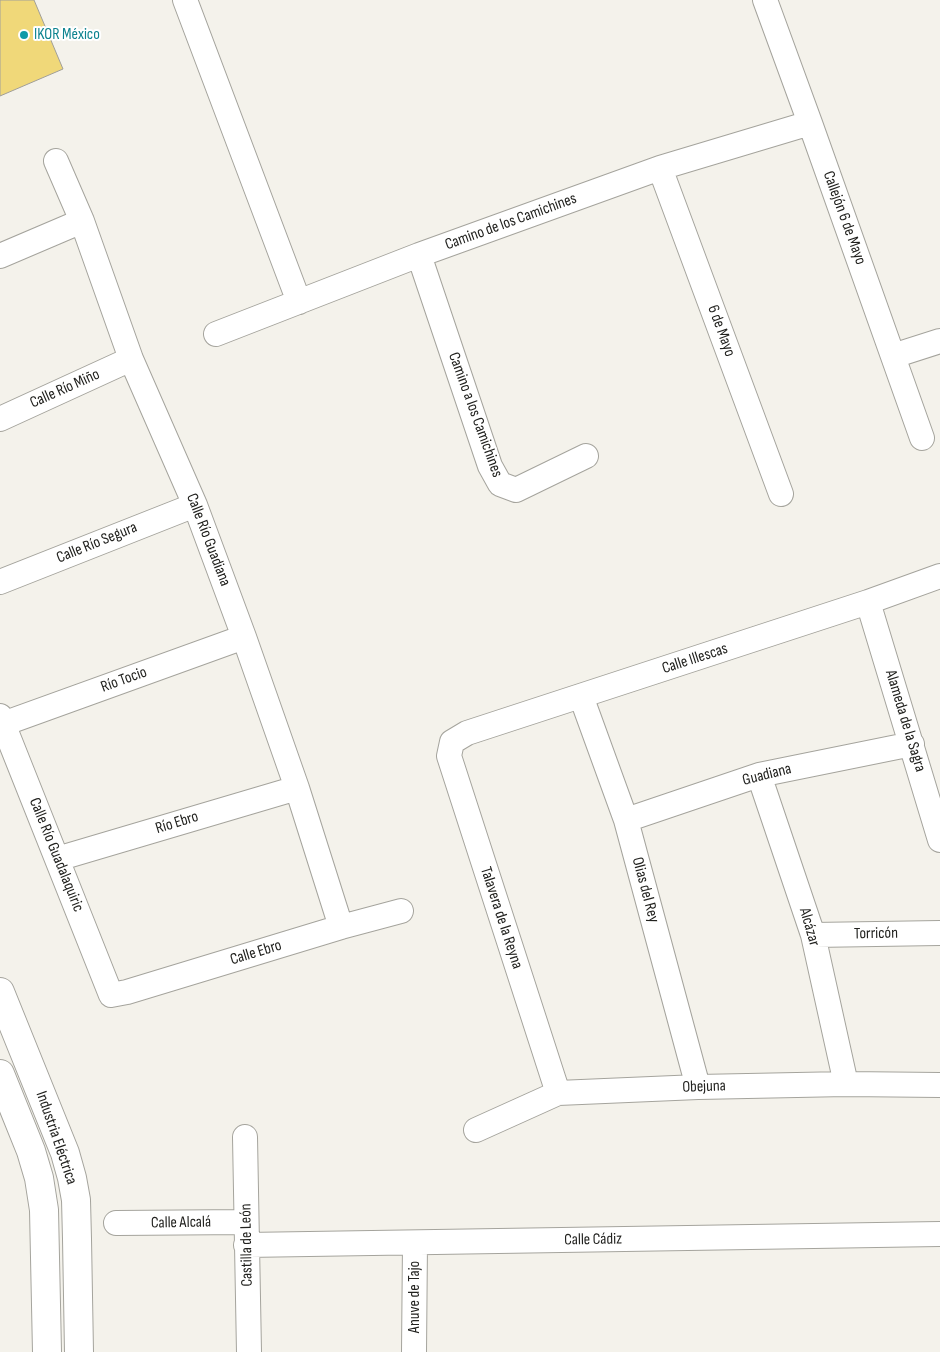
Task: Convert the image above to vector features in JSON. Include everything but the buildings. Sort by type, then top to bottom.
[{"type":"street","points":[[185,0],[299,302]]},
{"type":"street","name":"Callejón 6 de Mayo","points":[[765,0],[922,438]]},
{"type":"street","name":"Camino de los Camichines","points":[[216,334],[419,255],[660,168],[810,123]]},
{"type":"street","name":"Calle Río Guadiana","points":[[56,161],[82,221],[131,359],[195,505],[244,637],[298,788],[340,927]]},
{"type":"street","name":"6 de Mayo","points":[[660,168],[781,494]]},
{"type":"street","points":[[0,256],[82,221]]},
{"type":"street","name":"Camino a los Camichines","points":[[419,255],[490,466],[500,484],[516,490],[586,456]]},
{"type":"street","points":[[893,356],[940,341]]},
{"type":"street","name":"Calle Río Miño","points":[[0,419],[131,359]]},
{"type":"street","name":"Calle Río Segura","points":[[0,582],[195,505]]},
{"type":"street","name":"Calle Illescas","points":[[452,742],[467,733],[868,602],[940,576]]},
{"type":"street","name":"Alameda de la Sagra","points":[[868,602],[912,744],[932,781],[940,840]]},
{"type":"street","name":"Río Tocio","points":[[2,720],[244,637]]},
{"type":"street","name":"Olias del Rey","points":[[580,696],[626,820],[698,1087]]},
{"type":"street","name":"Calle Río Guadalaquiric","points":[[2,720],[112,995]]},
{"type":"street","name":"Talavera de la Reyna","points":[[452,742],[449,756],[558,1093]]},
{"type":"street","name":"Guadiana","points":[[626,820],[759,775],[912,744]]},
{"type":"street","name":"Alcázar","points":[[759,775],[813,935],[846,1084]]},
{"type":"street","name":"Río Ebro","points":[[57,859],[298,788]]},
{"type":"street","name":"Calle Ebro","points":[[112,995],[340,927],[401,911]]},
{"type":"street","name":"Torricón","points":[[813,935],[940,933]]},
{"type":"street","name":"Industria Eléctrica","points":[[0,992],[65,1153],[72,1178],[76,1200],[79,1352]]},
{"type":"street","name":"Industria Eléctrica","points":[[0,1074],[39,1178],[44,1210],[47,1352]]},
{"type":"street","name":"Obejuna","points":[[476,1130],[558,1093],[698,1087],[846,1084],[940,1085]]},
{"type":"street","name":"Castilla de León","points":[[245,1137],[249,1352]]},
{"type":"street","name":"Calle Alcalá","points":[[116,1223],[246,1234]]},
{"type":"street","name":"Calle Cádiz","points":[[246,1234],[415,1243],[940,1234]]},
{"type":"street","name":"Anuve de Tajo","points":[[414,1352],[415,1243]]},
{"type":"place","name":"IKOR México","points":[[24,35]]}]
